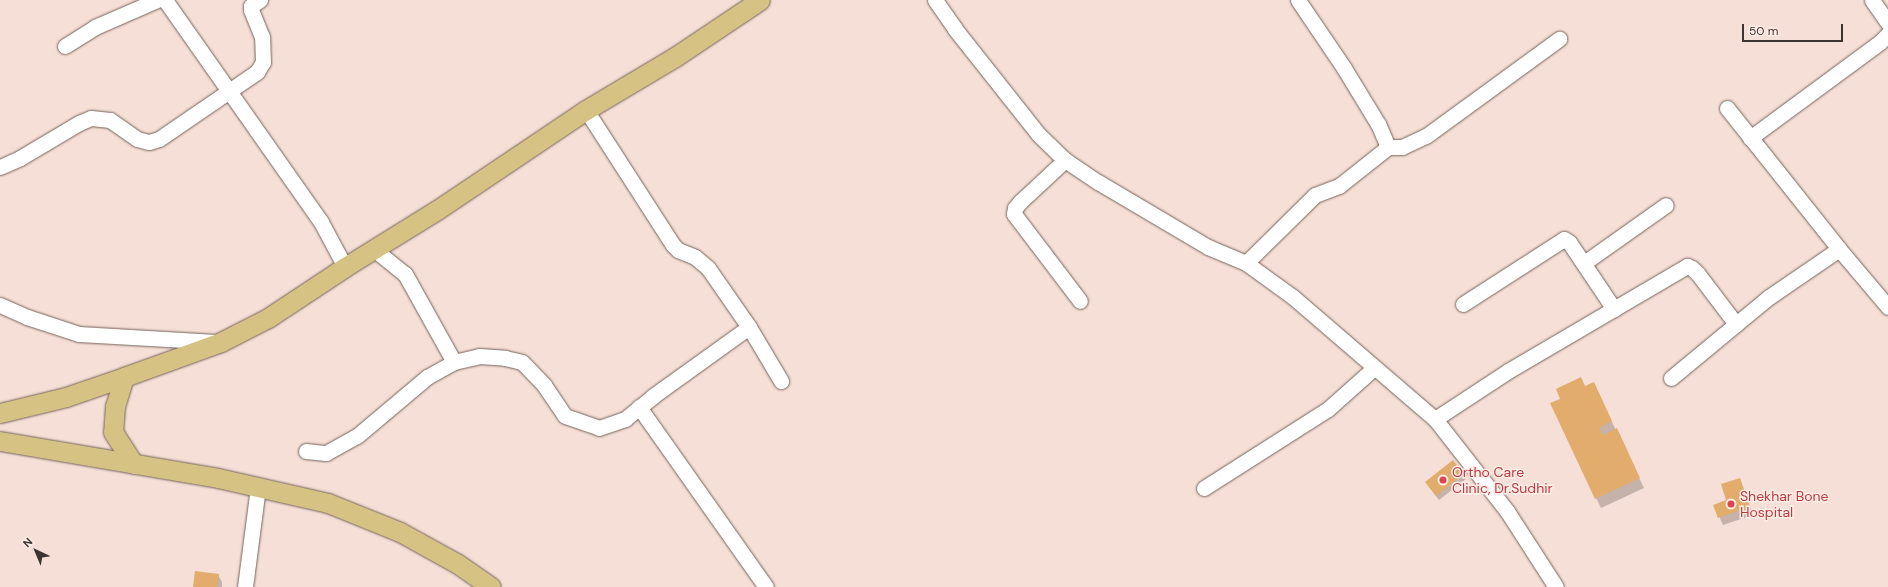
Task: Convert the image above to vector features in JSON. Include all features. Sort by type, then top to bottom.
[{"type":"main road","points":[[0,413],[66,397],[124,377],[221,342],[268,318],[345,267],[375,250],[586,110],[674,56],[760,0]]},
{"type":"main road","points":[[124,377],[115,406],[113,432],[134,464]]},
{"type":"main road","points":[[0,441],[258,487],[328,503],[400,532],[458,564],[490,587]]},
{"type":"street","points":[[65,46],[95,27],[156,0]]},
{"type":"street","points":[[165,0],[320,222],[345,267]]},
{"type":"street","points":[[0,166],[20,158],[79,123],[91,118],[110,120],[137,139],[148,142],[159,139],[227,90],[257,72],[262,62],[262,37],[251,10],[251,6],[260,0]]},
{"type":"street","points":[[935,0],[955,29],[1039,135],[1065,160],[1098,182],[1208,247],[1246,263],[1292,297],[1435,419],[1507,511],[1556,587]]},
{"type":"street","points":[[1298,0],[1344,68],[1378,124],[1388,147]]},
{"type":"street","points":[[1872,0],[1888,23]]},
{"type":"street","points":[[1750,138],[1880,42],[1888,34]]},
{"type":"street","points":[[1246,263],[1315,195],[1339,186],[1388,147],[1402,147],[1426,136],[1559,39]]},
{"type":"street","points":[[1727,108],[1839,249],[1888,307]]},
{"type":"street","points":[[586,110],[673,246],[678,250],[695,257],[708,268],[749,327],[781,381]]},
{"type":"street","points":[[1065,160],[1020,202],[1015,208],[1014,214],[1080,300]]},
{"type":"street","points":[[1584,263],[1666,204]]},
{"type":"street","points":[[1464,304],[1561,239],[1569,242],[1614,309]]},
{"type":"street","points":[[1672,378],[1769,297],[1839,249]]},
{"type":"street","points":[[375,250],[405,274],[454,362]]},
{"type":"street","points":[[1435,419],[1508,372],[1687,266],[1692,268],[1698,274],[1736,324]]},
{"type":"street","points":[[0,305],[27,317],[79,334],[221,342]]},
{"type":"street","points":[[306,452],[326,453],[357,436],[427,377],[454,362],[479,356],[505,358],[522,362],[544,385],[565,416],[599,428],[625,419],[639,407],[749,327]]},
{"type":"street","points":[[1204,488],[1328,409],[1374,368]]},
{"type":"street","points":[[639,407],[766,587]]},
{"type":"street","points":[[244,587],[258,487]]},
{"type":"street","points":[[1541,563],[1557,577],[1564,587]]},
{"type":"building","points":[[1581,377],[1585,386],[1594,382],[1612,421],[1599,428],[1603,435],[1617,428],[1640,478],[1595,499],[1550,403],[1560,399],[1556,389]]},
{"type":"building","points":[[1453,460],[1464,474],[1436,496],[1425,482]]},
{"type":"building","points":[[1740,478],[1750,507],[1718,518],[1713,505],[1726,500],[1721,484]]},
{"type":"building","points":[[195,571],[219,574],[217,587],[193,587]]},
{"type":"place","name":"Ortho Care Clinic, Dr.Sudhir","points":[[1443,480]]},
{"type":"place","name":"Shekhar Bone Hospital","points":[[1731,504]]}]
